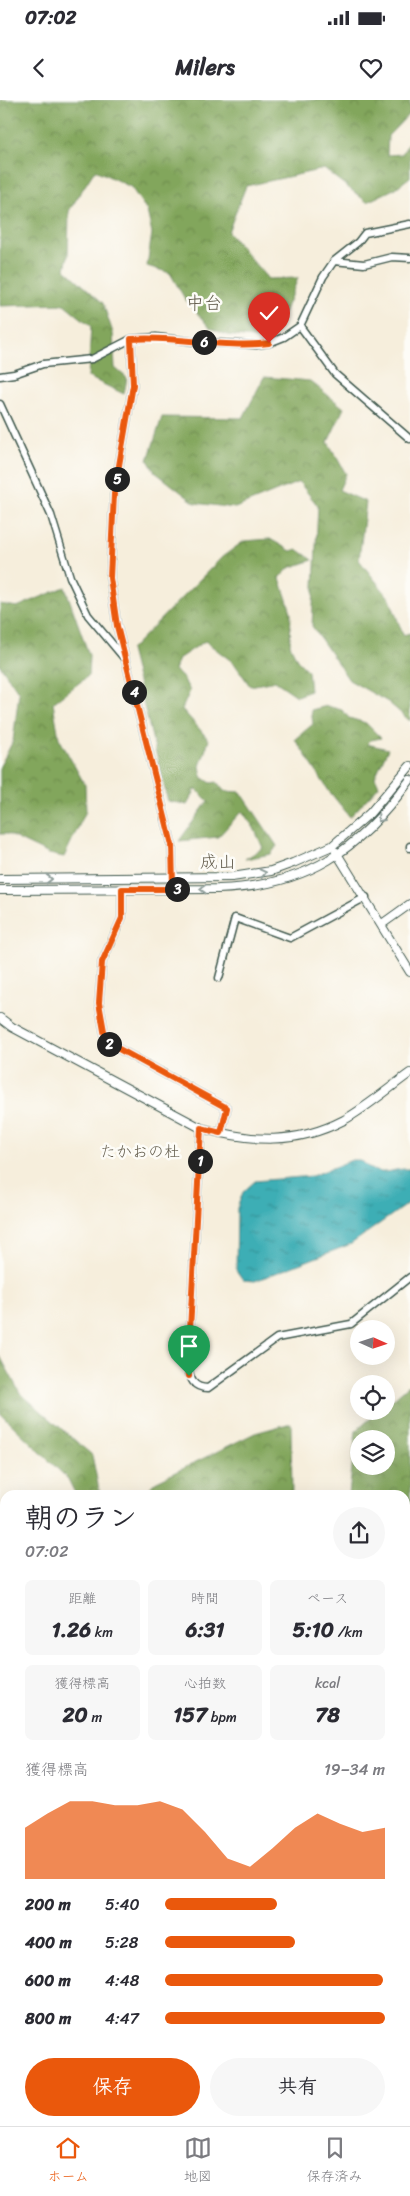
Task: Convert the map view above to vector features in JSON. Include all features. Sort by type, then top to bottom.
[{"type":"street","points":[[0,376],[14,374],[42,364],[92,359],[131,339],[156,337],[197,342],[256,345],[269,343],[284,337],[300,326],[323,277],[334,261],[358,242],[365,233],[410,224]]},
{"type":"street","points":[[334,261],[364,264],[392,257],[410,258]]},
{"type":"street","points":[[300,326],[335,374],[410,439]]},
{"type":"street","points":[[131,339],[133,385],[114,494],[110,578],[117,626],[172,845],[173,885],[183,889]]},
{"type":"street","points":[[0,404],[51,515],[70,577],[88,615],[127,661]]},
{"type":"street","points":[[0,879],[232,878],[253,875],[294,863],[332,846],[370,813],[410,766]]},
{"type":"street","points":[[0,890],[240,888],[276,882],[306,872],[338,855],[367,833],[410,780]]},
{"type":"street","points":[[332,846],[366,898],[410,972]]},
{"type":"street","points":[[122,889],[122,918],[102,962],[99,1003],[106,1042],[227,1108],[221,1133]]},
{"type":"street","points":[[219,978],[236,918],[290,938],[366,898]]},
{"type":"street","points":[[382,924],[410,904]]},
{"type":"street","points":[[0,1018],[12,1027],[201,1128],[262,1140],[291,1138],[318,1131],[344,1119],[410,1073]]},
{"type":"street","points":[[201,1128],[188,1366],[189,1376],[199,1388],[208,1388],[277,1338],[351,1324],[410,1277]]},
{"type":"green space","points":[[0,100],[410,100],[410,113],[388,136],[387,155],[402,154],[410,140],[410,177],[396,188],[367,202],[324,169],[246,186],[228,232],[268,279],[298,278],[277,331],[262,339],[227,335],[210,328],[185,299],[170,273],[147,266],[152,233],[147,211],[131,187],[95,170],[69,211],[68,256],[65,269],[103,303],[113,333],[115,368],[127,378],[124,394],[88,377],[91,326],[64,304],[0,306]]},
{"type":"green space","points":[[264,377],[310,381],[344,408],[328,442],[346,474],[339,490],[366,502],[359,560],[390,599],[403,635],[410,633],[410,721],[388,702],[349,680],[312,626],[318,506],[299,482],[235,508],[195,503],[155,472],[148,460],[162,417],[243,418]]},
{"type":"green space","points":[[270,539],[291,551],[297,549],[313,560],[289,568],[280,578],[291,612],[290,645],[298,661],[308,671],[310,691],[297,696],[275,681],[250,686],[234,663],[205,641],[178,659],[174,670],[183,678],[190,691],[182,709],[209,740],[200,766],[202,777],[211,783],[217,782],[224,791],[241,792],[277,846],[271,854],[245,859],[263,848],[254,828],[242,811],[218,837],[179,841],[208,801],[196,789],[187,805],[168,801],[130,650],[222,557],[244,541]]},
{"type":"green space","points":[[65,587],[89,655],[88,676],[53,703],[59,738],[85,785],[86,811],[64,857],[49,854],[7,834],[0,834],[0,766],[13,741],[19,693],[0,665],[0,604],[17,607]]},
{"type":"green space","points":[[327,706],[342,710],[349,718],[366,723],[381,738],[371,740],[367,744],[388,749],[375,777],[379,786],[350,817],[329,791],[295,739],[313,724],[311,710]]},
{"type":"green space","points":[[0,1356],[20,1393],[92,1455],[99,1490],[74,1490],[68,1479],[0,1413]]},
{"type":"green space","points":[[410,1384],[410,1490],[350,1490],[351,1475],[395,1475],[395,1430],[357,1430],[369,1420],[395,1420],[395,1397]]},
{"type":"green space","points":[[291,1423],[292,1490],[148,1490],[155,1482],[255,1433]]},
{"type":"water","points":[[352,1160],[361,1160],[379,1172],[410,1169],[410,1202],[351,1244],[255,1281],[243,1280],[236,1270],[237,1208],[243,1192],[255,1181],[312,1176]]},
{"type":"district","name":"中台","points":[[204,303]]},
{"type":"district","name":"成山","points":[[218,862]]},
{"type":"district","name":"たかおの杜","points":[[140,1151]]},
{"type":"route","points":[[189,1376],[201,1128],[221,1133],[227,1108],[106,1042],[99,1003],[102,962],[122,918],[122,889],[183,889],[173,885],[172,845],[117,626],[110,578],[112,516],[114,494],[133,385],[131,339],[156,337],[197,342],[256,345],[269,343]]}]
